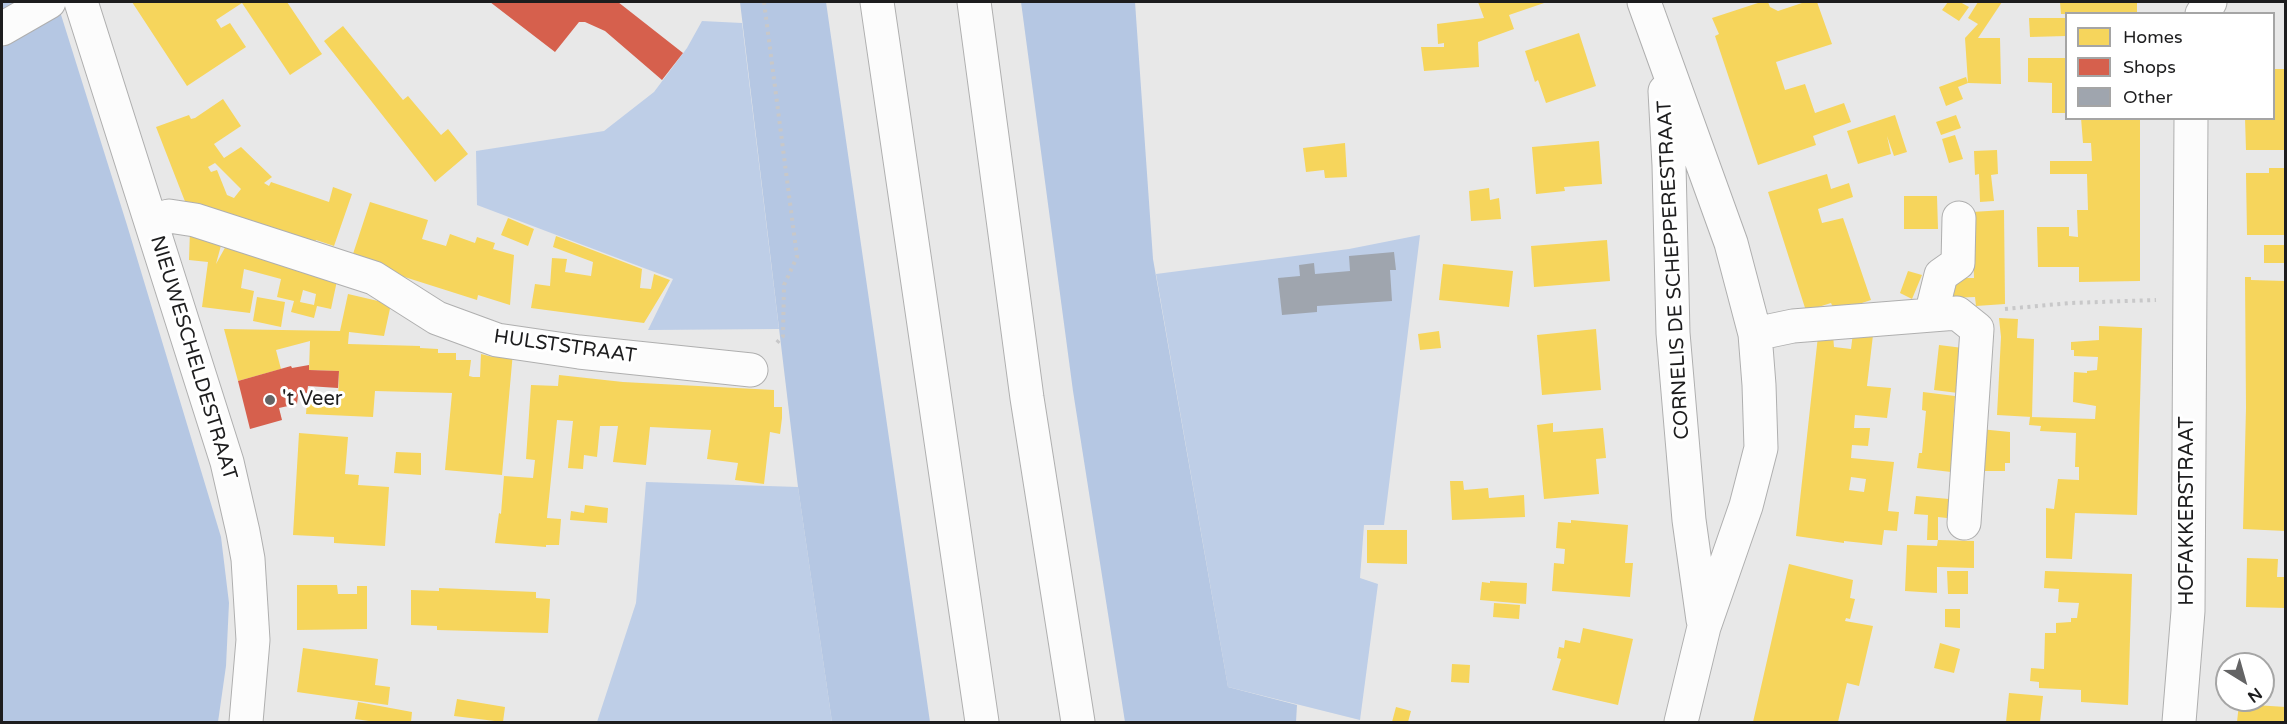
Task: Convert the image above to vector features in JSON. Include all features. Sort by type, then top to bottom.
[{"type":"main road","points":[[2,29],[49,2]]},
{"type":"main road","name":"NIEUWESCHELDESTRAAT","points":[[81,2],[227,462],[247,550],[253,640],[246,723]]},
{"type":"main road","points":[[876,2],[982,723]]},
{"type":"main road","points":[[974,2],[1027,398],[1078,723]]},
{"type":"main road","name":"CORNELIS DE SCHEPPERESTRAAT","points":[[1644,2],[1731,243],[1755,334],[1761,448],[1746,506],[1704,627],[1681,723]]},
{"type":"main road","name":"CORNELIS DE SCHEPPERESTRAAT","points":[[1663,57],[1670,165],[1673,333],[1689,520],[1704,627]]},
{"type":"main road","name":"HOFAKKERSTRAAT","points":[[2179,723],[2188,611],[2191,120]]},
{"type":"main road","name":"HULSTSTRAAT","points":[[151,221],[169,216],[195,220],[374,278],[437,318],[497,340],[579,352],[751,370]]},
{"type":"main road","points":[[1944,314],[1941,275],[1959,263],[1959,218]]},
{"type":"main road","points":[[1755,334],[1793,326],[1944,314],[1977,329],[1964,523]]},
{"type":"path","points":[[751,370],[783,336],[784,285],[796,256],[764,2]]},
{"type":"path","points":[[1944,314],[2070,303],[2190,298]]},
{"type":"shaded area","points":[[2,2],[57,2],[221,537],[229,603],[226,666],[218,722],[2,722]]},
{"type":"shaded area","points":[[740,2],[826,2],[930,722],[832,722],[798,487]]},
{"type":"shaded area","points":[[1021,2],[1135,2],[1153,259],[1228,687],[1297,705],[1296,722],[1125,722],[1073,391]]},
{"type":"shaded area","points":[[702,21],[742,23],[779,329],[648,330],[673,279],[477,205],[476,151],[604,131],[654,92],[687,48]]},
{"type":"shaded area","points":[[1420,235],[1384,525],[1364,525],[1360,578],[1378,584],[1360,720],[1228,687],[1156,274],[1349,249]]},
{"type":"shaded area","points":[[646,482],[798,487],[832,722],[597,722],[636,603]]},
{"type":"building: Homes","points":[[132,2],[287,2],[322,54],[290,75],[242,3],[216,20],[221,28],[230,23],[246,47],[187,86]]},
{"type":"building: Homes","points":[[1478,2],[1547,2],[1509,15],[1514,29],[1478,42],[1479,67],[1424,71],[1421,47],[1444,47],[1444,43],[1438,44],[1437,24],[1484,18]]},
{"type":"building: Homes","points":[[1761,2],[1768,2],[1770,7],[1778,11],[1805,2],[1817,2],[1832,44],[1776,62],[1785,90],[1805,84],[1815,113],[1844,103],[1851,122],[1813,136],[1816,145],[1758,165],[1715,36],[1719,34],[1712,18]]},
{"type":"building: Homes","points":[[1948,2],[1960,2],[1969,7],[1959,21],[1942,10]]},
{"type":"building: Homes","points":[[1978,2],[2002,2],[1978,38],[2000,38],[2001,84],[1968,83],[1965,38],[1978,24],[1968,18]]},
{"type":"building: Homes","points":[[2060,2],[2137,2],[2137,12],[2065,12],[2061,14]]},
{"type":"building: Homes","points":[[2029,18],[2065,18],[2065,36],[2030,37]]},
{"type":"building: Homes","points":[[343,26],[403,100],[408,96],[441,135],[448,129],[468,154],[435,182],[324,41]]},
{"type":"building: Homes","points":[[1579,33],[1596,86],[1546,103],[1538,80],[1535,82],[1525,51]]},
{"type":"building: Homes","points":[[2028,58],[2065,58],[2065,113],[2052,113],[2052,83],[2028,82]]},
{"type":"building: Homes","points":[[2275,69],[2286,69],[2286,150],[2246,150],[2245,120],[2275,120]]},
{"type":"building: Homes","points":[[1966,77],[1968,83],[1958,87],[1963,99],[1946,106],[1939,87]]},
{"type":"building: Homes","points":[[223,99],[241,126],[214,144],[224,158],[241,147],[272,177],[264,183],[269,186],[271,182],[329,202],[333,187],[352,194],[334,246],[316,240],[313,247],[186,204],[156,127],[189,115],[191,119]],"holes":[[[215,163],[241,189],[234,198],[227,195],[217,170],[211,172],[208,167]]]},
{"type":"building: Homes","points":[[1895,115],[1907,152],[1894,156],[1887,136],[1891,154],[1858,164],[1847,131]]},
{"type":"building: Homes","points":[[1956,115],[1961,128],[1941,135],[1936,122]]},
{"type":"building: Homes","points":[[2081,120],[2140,120],[2140,281],[2079,282],[2079,267],[2038,267],[2037,227],[2069,227],[2069,236],[2078,237],[2077,210],[2088,210],[2087,174],[2050,174],[2050,161],[2092,161],[2091,143],[2083,143]]},
{"type":"building: Homes","points":[[1955,135],[1963,159],[1949,163],[1942,139]]},
{"type":"building: Homes","points":[[1599,141],[1602,184],[1564,187],[1565,191],[1536,194],[1532,147]]},
{"type":"building: Homes","points":[[1345,143],[1347,177],[1325,178],[1324,170],[1306,172],[1303,148]]},
{"type":"building: Homes","points":[[1997,150],[1998,174],[1991,175],[1994,201],[1980,202],[1979,174],[1975,175],[1974,151]]},
{"type":"building: Homes","points":[[2269,168],[2286,168],[2286,235],[2247,235],[2246,173],[2269,173]]},
{"type":"building: Homes","points":[[1827,174],[1831,189],[1849,183],[1853,197],[1818,209],[1822,223],[1843,218],[1871,300],[1835,312],[1831,303],[1806,311],[1768,192]]},
{"type":"building: Homes","points":[[1489,188],[1490,200],[1499,198],[1501,219],[1471,221],[1469,191]]},
{"type":"building: Homes","points":[[1904,196],[1937,196],[1938,229],[1904,229]]},
{"type":"building: Homes","points":[[370,202],[428,220],[422,239],[446,246],[450,234],[475,243],[477,237],[495,243],[493,249],[514,255],[510,305],[478,295],[477,300],[351,260]]},
{"type":"building: Homes","points":[[2004,210],[2005,304],[1976,306],[1975,297],[1950,298],[1949,278],[1974,278],[1972,212]]},
{"type":"building: Homes","points":[[508,218],[534,229],[528,246],[501,235]]},
{"type":"building: Homes","points":[[190,230],[223,238],[216,264],[227,244],[338,276],[331,309],[317,306],[314,318],[291,312],[294,301],[277,297],[281,279],[244,269],[241,288],[254,291],[250,313],[202,307],[208,262],[189,260]],"holes":[[[303,290],[316,294],[314,305],[300,302]]]},
{"type":"building: Homes","points":[[556,236],[642,269],[640,288],[651,289],[654,274],[670,280],[644,323],[531,308],[535,284],[550,286],[552,258],[567,259],[565,272],[591,276],[593,262],[553,247]]},
{"type":"building: Homes","points":[[1607,240],[1610,281],[1534,287],[1531,246]]},
{"type":"building: Homes","points":[[2264,245],[2286,245],[2286,263],[2264,263]]},
{"type":"building: Homes","points":[[1443,264],[1513,271],[1509,307],[1439,300]]},
{"type":"building: Homes","points":[[1908,271],[1922,275],[1912,299],[1900,293]]},
{"type":"building: Homes","points":[[2245,277],[2251,277],[2251,280],[2286,281],[2286,531],[2243,529],[2246,408]]},
{"type":"building: Homes","points":[[348,294],[391,304],[384,336],[349,332],[348,344],[420,346],[420,348],[438,349],[438,353],[456,353],[456,360],[471,360],[469,376],[473,377],[480,377],[481,354],[493,357],[495,348],[513,352],[502,475],[445,470],[452,393],[375,391],[373,417],[306,414],[307,401],[338,402],[339,371],[309,370],[310,341],[276,350],[281,369],[238,381],[224,329],[340,331]]},
{"type":"building: Homes","points":[[257,297],[285,302],[281,327],[253,321]]},
{"type":"building: Homes","points":[[1999,318],[2018,319],[2017,338],[2034,339],[2032,417],[1997,415],[2001,337]]},
{"type":"building: Homes","points":[[2099,326],[2142,328],[2137,515],[2075,513],[2072,559],[2046,558],[2046,508],[2054,509],[2058,479],[2079,480],[2079,467],[2075,467],[2076,433],[2040,431],[2041,426],[2029,425],[2030,417],[2095,419],[2096,406],[2073,402],[2074,372],[2087,373],[2087,371],[2097,370],[2098,357],[2074,356],[2071,342],[2099,340]]},
{"type":"building: Homes","points":[[1596,329],[1601,390],[1542,395],[1537,335]]},
{"type":"building: Homes","points":[[1439,331],[1441,348],[1420,350],[1418,334]]},
{"type":"building: Homes","points":[[1853,333],[1873,335],[1867,386],[1891,388],[1887,418],[1855,415],[1854,428],[1870,428],[1868,446],[1852,445],[1851,458],[1894,462],[1888,511],[1899,512],[1897,531],[1884,530],[1882,545],[1844,541],[1844,543],[1796,536],[1818,336],[1833,335],[1834,347],[1851,349]],"holes":[[[1851,477],[1866,479],[1864,492],[1849,490]]]},
{"type":"building: Homes","points":[[1939,345],[1963,348],[1958,393],[1934,390]]},
{"type":"building: Homes","points":[[559,375],[623,382],[774,390],[774,407],[782,407],[782,418],[780,434],[770,432],[764,484],[735,480],[738,463],[707,459],[711,430],[650,427],[646,465],[613,462],[618,426],[600,426],[597,457],[584,455],[583,469],[568,468],[573,421],[557,420],[547,518],[561,519],[559,545],[546,545],[546,547],[495,543],[499,513],[501,514],[504,476],[533,478],[535,460],[526,459],[531,385],[558,386]]},
{"type":"building: Homes","points":[[1923,392],[1955,396],[1953,426],[1957,426],[1951,472],[1917,468],[1919,453],[1922,453],[1926,411],[1922,410]]},
{"type":"building: Homes","points":[[1553,423],[1553,432],[1603,428],[1606,458],[1596,459],[1599,494],[1544,499],[1537,425]]},
{"type":"building: Homes","points":[[1980,429],[2010,432],[2010,463],[2005,463],[2005,471],[1983,471]]},
{"type":"building: Homes","points":[[299,433],[348,437],[345,474],[359,475],[358,485],[389,487],[385,546],[334,543],[334,537],[293,535]]},
{"type":"building: Homes","points":[[396,452],[421,453],[421,475],[394,473]]},
{"type":"building: Homes","points":[[1450,481],[1463,481],[1464,490],[1488,488],[1489,498],[1524,495],[1525,517],[1452,520]]},
{"type":"building: Homes","points":[[1916,496],[1949,499],[1947,518],[1938,517],[1938,540],[1927,540],[1928,515],[1914,514]]},
{"type":"building: Homes","points":[[585,505],[608,508],[607,523],[570,520],[571,511],[584,513]]},
{"type":"building: Homes","points":[[1571,520],[1628,525],[1625,563],[1633,563],[1630,597],[1552,591],[1554,563],[1564,564],[1565,549],[1556,548],[1558,522],[1571,523]]},
{"type":"building: Homes","points":[[1367,530],[1407,530],[1407,564],[1367,563]]},
{"type":"building: Homes","points":[[1938,540],[1974,541],[1974,568],[1937,567],[1937,593],[1905,591],[1907,545],[1937,546]]},
{"type":"building: Homes","points":[[2247,558],[2278,559],[2277,577],[2286,577],[2286,608],[2246,607]]},
{"type":"building: Homes","points":[[1789,564],[1853,580],[1850,598],[1855,599],[1850,619],[1846,618],[1845,621],[1873,626],[1859,686],[1847,683],[1838,722],[1753,722]]},
{"type":"building: Homes","points":[[1947,571],[1968,571],[1968,594],[1948,594]]},
{"type":"building: Homes","points":[[2045,571],[2132,574],[2128,705],[2081,702],[2081,690],[2039,688],[2039,682],[2030,681],[2031,668],[2044,669],[2045,633],[2056,633],[2056,623],[2071,622],[2071,618],[2077,618],[2079,603],[2058,602],[2059,589],[2044,588]]},
{"type":"building: Homes","points":[[1490,581],[1527,583],[1526,604],[1480,600],[1482,582],[1490,583]]},
{"type":"building: Homes","points":[[297,585],[337,585],[338,594],[357,594],[357,586],[367,586],[367,629],[297,630]]},
{"type":"building: Homes","points":[[439,588],[536,592],[536,598],[550,599],[548,633],[437,630],[437,626],[411,625],[411,590],[439,591]]},
{"type":"building: Homes","points":[[1494,603],[1520,605],[1519,619],[1493,617]]},
{"type":"building: Homes","points":[[1945,609],[1960,609],[1960,628],[1945,627]]},
{"type":"building: Homes","points":[[1583,628],[1633,639],[1618,705],[1552,690],[1561,659],[1557,658],[1559,647],[1564,648],[1565,640],[1580,643]]},
{"type":"building: Homes","points":[[1940,643],[1960,649],[1954,673],[1934,668]]},
{"type":"building: Homes","points":[[303,648],[378,659],[375,685],[390,687],[388,705],[297,692]]},
{"type":"building: Homes","points":[[1452,664],[1470,665],[1469,683],[1451,682]]},
{"type":"building: Homes","points":[[2009,693],[2043,696],[2040,722],[2006,722]]},
{"type":"building: Homes","points":[[457,699],[505,707],[503,722],[454,716]]},
{"type":"building: Homes","points":[[358,702],[412,712],[411,722],[376,722],[355,719]]},
{"type":"building: Homes","points":[[2275,706],[2286,707],[2286,722],[2237,722],[2238,712],[2275,712]]},
{"type":"building: Homes","points":[[1396,707],[1411,711],[1408,722],[1392,722]]},
{"type":"building: Shops","points":[[490,2],[618,2],[683,53],[662,80],[605,31],[585,22],[579,22],[555,52]]},
{"type":"building: Shops","name":"'t Veer","points":[[309,365],[309,370],[339,371],[338,388],[308,386],[307,393],[298,395],[297,404],[279,408],[282,420],[250,429],[238,381],[291,366],[292,368]]},
{"type":"building: Other","points":[[1394,252],[1396,270],[1390,270],[1392,301],[1317,306],[1317,312],[1282,315],[1278,278],[1300,276],[1299,265],[1314,263],[1315,274],[1350,271],[1349,256]]},
{"type":"place","name":"'t Veer","points":[[270,400]]}]
